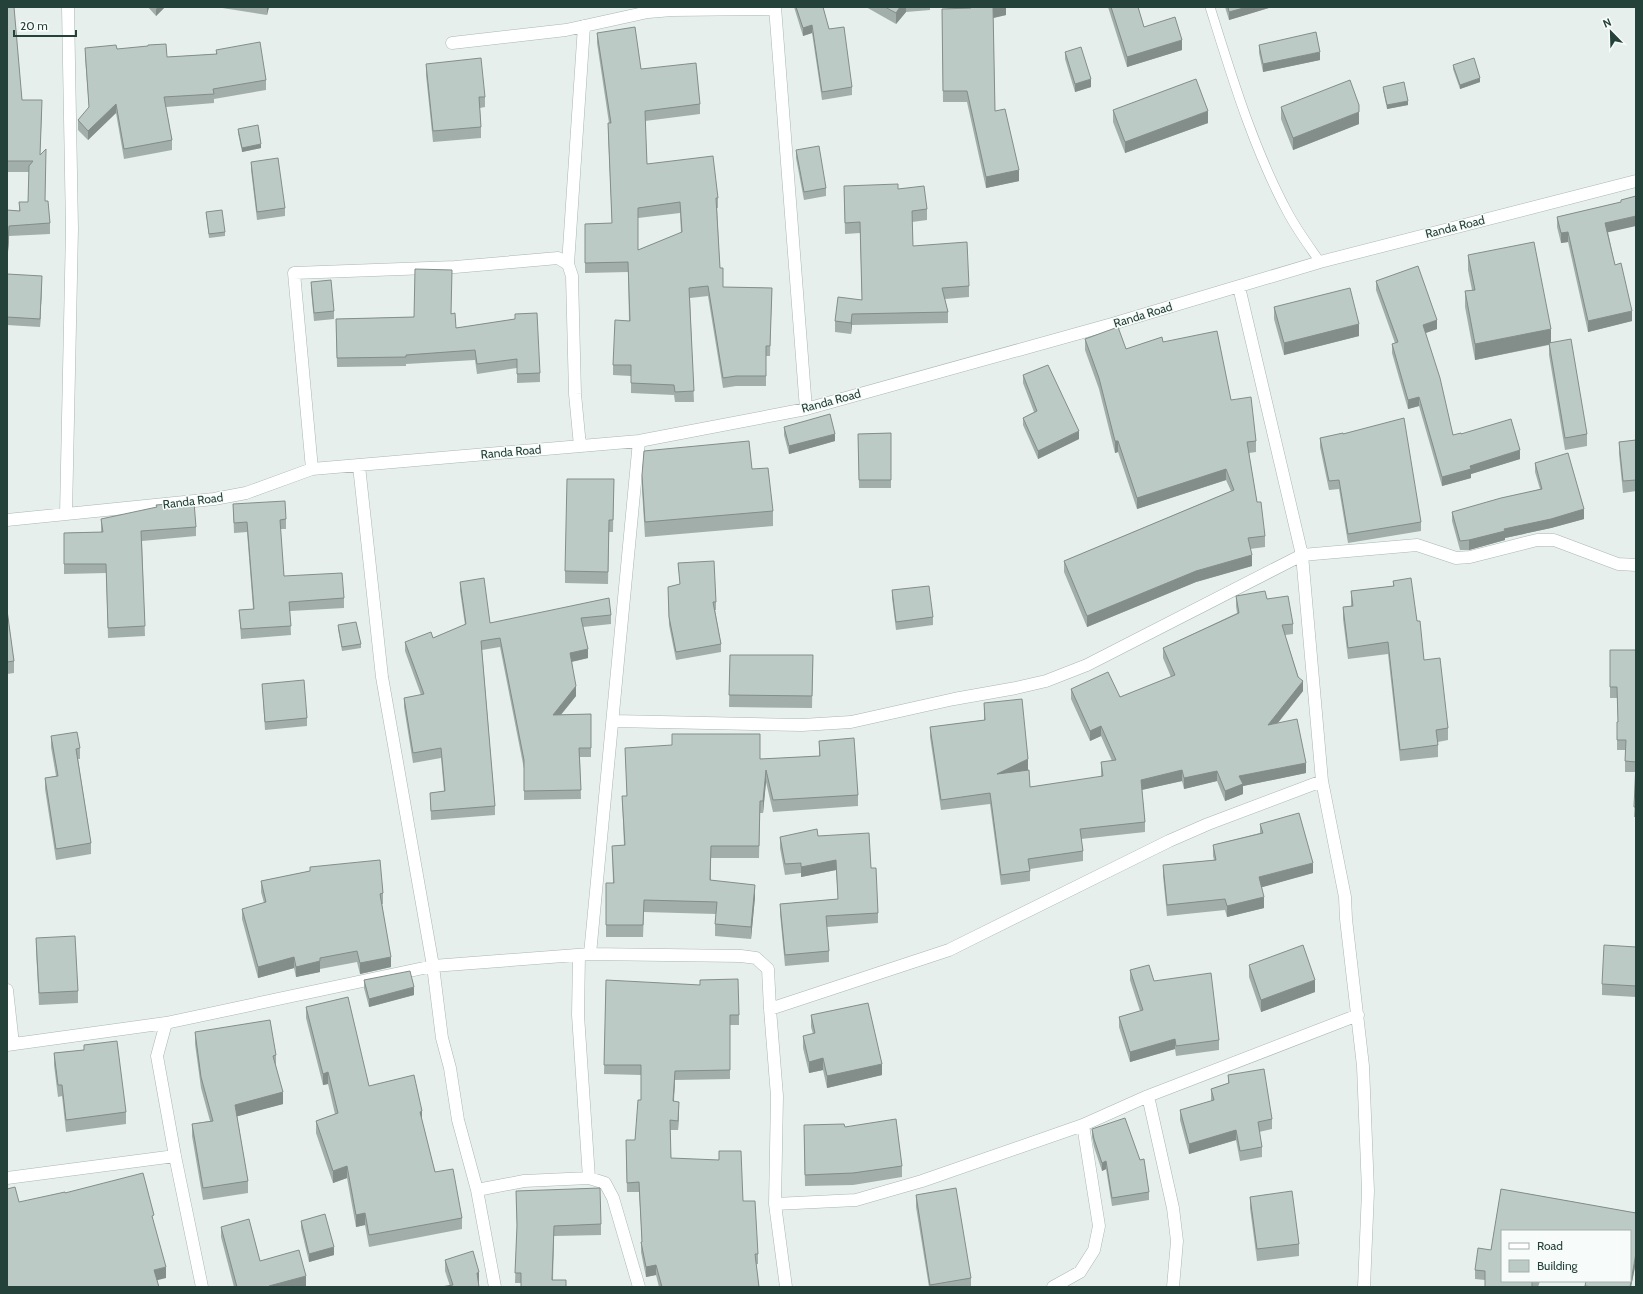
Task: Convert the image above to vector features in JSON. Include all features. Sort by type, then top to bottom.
[{"type":"street","points":[[66,514],[72,229],[68,7]]},
{"type":"street","points":[[452,43],[566,30],[648,12],[672,10],[775,8],[806,409]]},
{"type":"street","points":[[580,446],[575,394],[572,276],[568,264],[584,26]]},
{"type":"street","name":"Randa Road","points":[[7,520],[214,499],[246,493],[312,469],[639,440],[806,409],[1112,324],[1320,262],[1636,181]]},
{"type":"street","points":[[312,469],[294,273],[456,267],[558,258],[568,264]]},
{"type":"street","points":[[1239,286],[1302,556],[1322,781],[1345,897],[1364,1066],[1368,1191],[1364,1287]]},
{"type":"street","points":[[589,1178],[578,1015],[614,722],[639,440]]},
{"type":"street","points":[[359,466],[382,678],[433,966],[442,1038],[450,1068],[458,1120],[477,1190],[495,1287]]},
{"type":"street","points":[[614,722],[802,725],[851,722],[954,699],[1039,683],[1087,665],[1302,556],[1417,545],[1456,558],[1470,557],[1538,540],[1554,540],[1618,564],[1636,565]]},
{"type":"street","points":[[770,1009],[949,950],[1169,841],[1208,824],[1322,781]]},
{"type":"street","points":[[7,990],[10,1045],[166,1023],[433,966],[585,955],[741,956],[756,958],[768,970],[777,1096],[775,1204],[786,1287]]},
{"type":"street","points":[[775,1204],[856,1200],[922,1181],[1083,1124],[1148,1096],[1358,1015]]},
{"type":"street","points":[[166,1023],[157,1056],[175,1156],[202,1287]]},
{"type":"street","points":[[1148,1096],[1173,1208],[1177,1241],[1173,1287]]},
{"type":"street","points":[[1053,1287],[1080,1272],[1094,1250],[1100,1226],[1083,1124]]},
{"type":"street","points":[[7,1178],[175,1156]]},
{"type":"street","points":[[477,1190],[524,1181],[589,1178],[605,1183],[614,1198],[639,1287]]},
{"type":"lane","points":[[1210,7],[1240,104],[1261,155],[1288,214],[1320,262]]},
{"type":"building","points":[[7,7],[14,7],[22,100],[42,100],[40,155],[46,149],[45,201],[48,201],[50,223],[9,226],[7,258],[7,210],[20,211],[19,202],[28,202],[29,166],[33,161],[7,161]]},
{"type":"building","points":[[796,7],[823,7],[829,29],[844,27],[852,87],[822,92],[812,25],[803,28]]},
{"type":"building","points":[[885,7],[900,7],[896,13]]},
{"type":"building","points":[[970,7],[993,7],[995,111],[1005,109],[1019,170],[986,177],[967,91],[943,91],[942,9],[971,8]]},
{"type":"building","points":[[1111,7],[1138,7],[1144,27],[1175,17],[1182,40],[1127,57]]},
{"type":"building","points":[[1228,7],[1247,7],[1229,12]]},
{"type":"building","points":[[635,27],[641,69],[696,63],[700,104],[645,111],[647,164],[713,156],[718,198],[716,198],[720,268],[723,268],[723,287],[772,288],[770,346],[766,346],[766,376],[736,376],[723,378],[708,286],[689,288],[694,391],[675,392],[674,385],[631,383],[631,365],[613,365],[615,320],[630,321],[628,262],[585,263],[585,224],[612,223],[608,123],[611,123],[597,33]],"holes":[[[680,202],[682,232],[638,250],[638,208]]]},
{"type":"building","points":[[1316,32],[1320,52],[1263,64],[1259,45]]},
{"type":"building","points":[[260,42],[266,80],[213,89],[214,94],[164,97],[172,140],[124,149],[116,104],[88,131],[78,120],[89,107],[85,48],[116,45],[117,49],[166,44],[167,57],[217,54],[216,50]]},
{"type":"building","points":[[1081,47],[1091,79],[1075,84],[1065,52]]},
{"type":"building","points":[[481,58],[485,97],[479,97],[481,127],[433,131],[426,64]]},
{"type":"building","points":[[1474,58],[1480,78],[1460,85],[1453,65]]},
{"type":"building","points":[[1196,79],[1208,111],[1125,142],[1113,110]]},
{"type":"building","points":[[1350,80],[1359,105],[1359,112],[1293,138],[1281,107]]},
{"type":"building","points":[[1404,82],[1408,101],[1387,105],[1383,87]]},
{"type":"building","points":[[258,125],[261,144],[242,148],[238,129]]},
{"type":"building","points":[[819,146],[826,188],[804,192],[796,150]]},
{"type":"building","points":[[278,158],[285,208],[257,212],[251,162]]},
{"type":"building","points":[[898,184],[898,189],[924,186],[927,209],[912,211],[913,246],[967,242],[969,286],[942,288],[948,312],[852,314],[851,323],[835,321],[838,297],[862,300],[860,222],[845,223],[844,186]]},
{"type":"building","points":[[1636,196],[1636,216],[1605,223],[1615,265],[1621,263],[1632,311],[1588,321],[1568,232],[1561,233],[1557,217],[1621,202],[1621,200]]},
{"type":"building","points":[[222,210],[225,232],[209,234],[206,212]]},
{"type":"building","points":[[1534,242],[1551,329],[1475,344],[1465,291],[1475,290],[1468,255]]},
{"type":"building","points":[[1418,266],[1437,320],[1423,325],[1440,378],[1453,435],[1511,419],[1520,450],[1470,466],[1471,469],[1442,477],[1419,397],[1408,400],[1392,344],[1398,342],[1376,281]]},
{"type":"building","points":[[415,269],[452,270],[451,314],[455,313],[456,328],[515,319],[515,314],[537,313],[540,373],[517,374],[517,359],[477,364],[475,350],[406,355],[406,357],[337,358],[336,319],[414,317]]},
{"type":"building","points":[[7,274],[42,276],[40,319],[7,317]]},
{"type":"building","points":[[331,280],[334,311],[314,313],[311,282]]},
{"type":"building","points":[[1350,288],[1359,324],[1284,343],[1274,307]]},
{"type":"building","points":[[1118,327],[1126,349],[1162,337],[1163,342],[1217,331],[1231,400],[1251,397],[1256,441],[1247,442],[1257,502],[1261,502],[1265,536],[1248,538],[1252,555],[1196,571],[1087,616],[1064,561],[1234,490],[1226,469],[1137,498],[1118,441],[1115,441],[1099,378],[1085,339]]},
{"type":"building","points":[[1571,339],[1587,434],[1565,438],[1549,343]]},
{"type":"building","points":[[1048,365],[1079,431],[1038,451],[1023,418],[1037,411],[1023,375]]},
{"type":"building","points":[[830,414],[835,434],[789,446],[784,427]]},
{"type":"building","points":[[1404,418],[1421,522],[1348,534],[1339,480],[1329,481],[1320,438],[1343,434]]},
{"type":"building","points":[[891,433],[891,480],[859,480],[858,434]]},
{"type":"building","points":[[1636,440],[1636,480],[1623,481],[1619,442]]},
{"type":"building","points":[[749,441],[752,469],[768,468],[773,511],[645,522],[642,475],[644,451]]},
{"type":"building","points":[[1568,453],[1584,509],[1551,519],[1504,529],[1505,531],[1460,541],[1452,512],[1501,498],[1542,489],[1535,463]]},
{"type":"building","points":[[567,479],[614,479],[613,520],[609,520],[608,572],[565,571]]},
{"type":"building","points":[[285,501],[286,519],[280,520],[284,576],[342,573],[344,598],[289,602],[291,626],[241,629],[239,610],[254,609],[247,522],[234,523],[233,504]]},
{"type":"building","points":[[194,502],[196,527],[141,531],[145,626],[108,628],[106,564],[64,564],[64,533],[103,532],[101,519],[157,507],[156,505]]},
{"type":"building","points":[[714,561],[716,602],[713,602],[721,644],[676,652],[669,617],[668,587],[680,584],[678,563]]},
{"type":"building","points":[[484,578],[490,623],[609,598],[611,615],[581,618],[588,649],[570,653],[576,686],[553,715],[591,714],[591,748],[579,748],[581,790],[524,791],[524,760],[500,638],[481,641],[495,806],[431,811],[430,793],[445,791],[441,748],[413,753],[404,698],[424,694],[405,642],[431,632],[433,638],[466,624],[460,582]]},
{"type":"building","points":[[1411,578],[1417,621],[1420,621],[1424,660],[1440,658],[1448,728],[1436,730],[1438,745],[1400,750],[1388,642],[1348,648],[1343,607],[1353,606],[1351,591],[1394,586],[1393,581]]},
{"type":"building","points":[[929,586],[933,617],[896,622],[892,590]]},
{"type":"building","points":[[1265,591],[1267,599],[1288,596],[1293,624],[1282,625],[1298,677],[1303,681],[1268,725],[1297,719],[1306,763],[1239,776],[1243,784],[1225,791],[1217,771],[1184,778],[1182,770],[1141,780],[1145,822],[1080,829],[1083,851],[1028,859],[1030,871],[1001,875],[990,793],[941,800],[930,727],[985,720],[984,703],[1022,699],[1028,759],[997,774],[1029,770],[1030,787],[1103,776],[1101,762],[1116,760],[1101,726],[1090,731],[1071,689],[1108,672],[1120,697],[1175,675],[1163,648],[1239,613],[1236,596]]},
{"type":"building","points":[[7,610],[14,661],[7,662]]},
{"type":"building","points":[[356,622],[361,644],[342,647],[338,625]]},
{"type":"building","points":[[1610,650],[1636,650],[1636,762],[1625,761],[1626,740],[1617,740],[1617,687],[1610,687]]},
{"type":"building","points":[[730,655],[813,655],[812,696],[729,695]]},
{"type":"building","points":[[304,680],[307,718],[265,722],[262,684]]},
{"type":"building","points":[[77,732],[80,748],[76,749],[91,843],[56,849],[45,778],[58,776],[51,736]]},
{"type":"building","points":[[672,734],[760,734],[760,759],[820,756],[819,741],[854,738],[858,795],[773,800],[766,770],[763,801],[760,801],[759,846],[711,846],[710,880],[755,885],[751,927],[715,924],[717,902],[644,900],[643,925],[606,925],[606,883],[614,883],[612,846],[625,845],[622,796],[627,796],[625,748],[672,745]]},
{"type":"building","points":[[1636,763],[1636,807],[1634,807]]},
{"type":"building","points":[[1299,813],[1313,863],[1259,877],[1264,897],[1227,906],[1225,899],[1167,905],[1163,865],[1216,860],[1213,845],[1263,833],[1260,824]]},
{"type":"building","points":[[817,829],[818,836],[869,833],[871,868],[876,868],[878,913],[826,916],[829,951],[785,955],[780,904],[838,899],[836,860],[801,867],[801,863],[785,864],[780,837]]},
{"type":"building","points":[[380,860],[383,893],[380,894],[391,957],[360,963],[357,951],[320,958],[320,961],[296,967],[294,957],[258,967],[242,909],[266,902],[261,881],[310,871],[310,867]]},
{"type":"building","points":[[75,936],[78,991],[39,993],[36,938]]},
{"type":"building","points":[[1303,945],[1315,980],[1261,1000],[1249,965]]},
{"type":"building","points":[[1604,945],[1636,947],[1636,986],[1602,984]]},
{"type":"building","points":[[1149,965],[1154,981],[1211,973],[1219,1040],[1176,1046],[1175,1039],[1130,1052],[1119,1017],[1143,1010],[1130,970]]},
{"type":"building","points":[[410,971],[414,987],[369,999],[364,980]]},
{"type":"building","points":[[738,979],[739,1015],[730,1015],[730,1070],[675,1071],[673,1101],[679,1102],[678,1121],[670,1120],[671,1158],[719,1160],[719,1151],[741,1151],[743,1201],[755,1201],[758,1254],[755,1254],[759,1287],[662,1287],[656,1265],[646,1267],[641,1242],[639,1182],[627,1183],[626,1140],[635,1140],[638,1100],[641,1100],[641,1065],[604,1065],[606,980],[700,985],[700,980]]},
{"type":"building","points":[[348,997],[369,1086],[414,1075],[422,1111],[420,1112],[435,1172],[453,1169],[462,1218],[369,1235],[365,1213],[356,1215],[347,1166],[333,1171],[316,1121],[338,1113],[328,1072],[323,1074],[306,1007]]},
{"type":"building","points":[[868,1003],[882,1064],[827,1076],[823,1058],[809,1062],[803,1036],[815,1033],[811,1015]]},
{"type":"building","points":[[270,1020],[276,1055],[273,1056],[283,1092],[235,1105],[248,1181],[203,1188],[192,1124],[213,1121],[201,1077],[195,1032]]},
{"type":"building","points":[[117,1041],[126,1112],[66,1120],[62,1085],[58,1085],[54,1053],[84,1050],[84,1045]]},
{"type":"building","points":[[1264,1069],[1272,1119],[1258,1122],[1262,1147],[1240,1151],[1236,1130],[1189,1144],[1180,1110],[1214,1100],[1211,1089],[1229,1083],[1228,1075]]},
{"type":"building","points":[[1125,1118],[1140,1160],[1144,1159],[1149,1192],[1112,1198],[1106,1161],[1102,1163],[1092,1129]]},
{"type":"building","points":[[896,1119],[902,1166],[853,1173],[805,1175],[804,1125],[844,1124],[845,1127]]},
{"type":"building","points":[[143,1173],[154,1215],[152,1216],[166,1267],[154,1270],[159,1287],[7,1287],[7,1189],[15,1187],[19,1202],[65,1193]]},
{"type":"building","points":[[600,1188],[601,1224],[554,1226],[552,1280],[566,1280],[566,1287],[521,1287],[521,1273],[515,1273],[517,1225],[516,1191]]},
{"type":"building","points":[[956,1188],[971,1278],[930,1285],[916,1195]]},
{"type":"building","points":[[1501,1189],[1636,1213],[1636,1253],[1631,1281],[1631,1230],[1501,1230],[1501,1282],[1532,1282],[1532,1287],[1485,1287],[1485,1271],[1475,1270],[1478,1248],[1491,1250]]},
{"type":"building","points":[[1292,1191],[1299,1244],[1257,1249],[1250,1197]]},
{"type":"building","points":[[325,1214],[334,1247],[309,1254],[301,1221]]},
{"type":"building","points":[[249,1219],[260,1261],[299,1250],[306,1276],[269,1286],[270,1287],[237,1287],[221,1227]]},
{"type":"building","points":[[473,1251],[479,1272],[477,1273],[479,1287],[441,1287],[453,1285],[445,1260]]},
{"type":"building","points":[[1586,1282],[1631,1282],[1630,1287],[1585,1286]]}]
